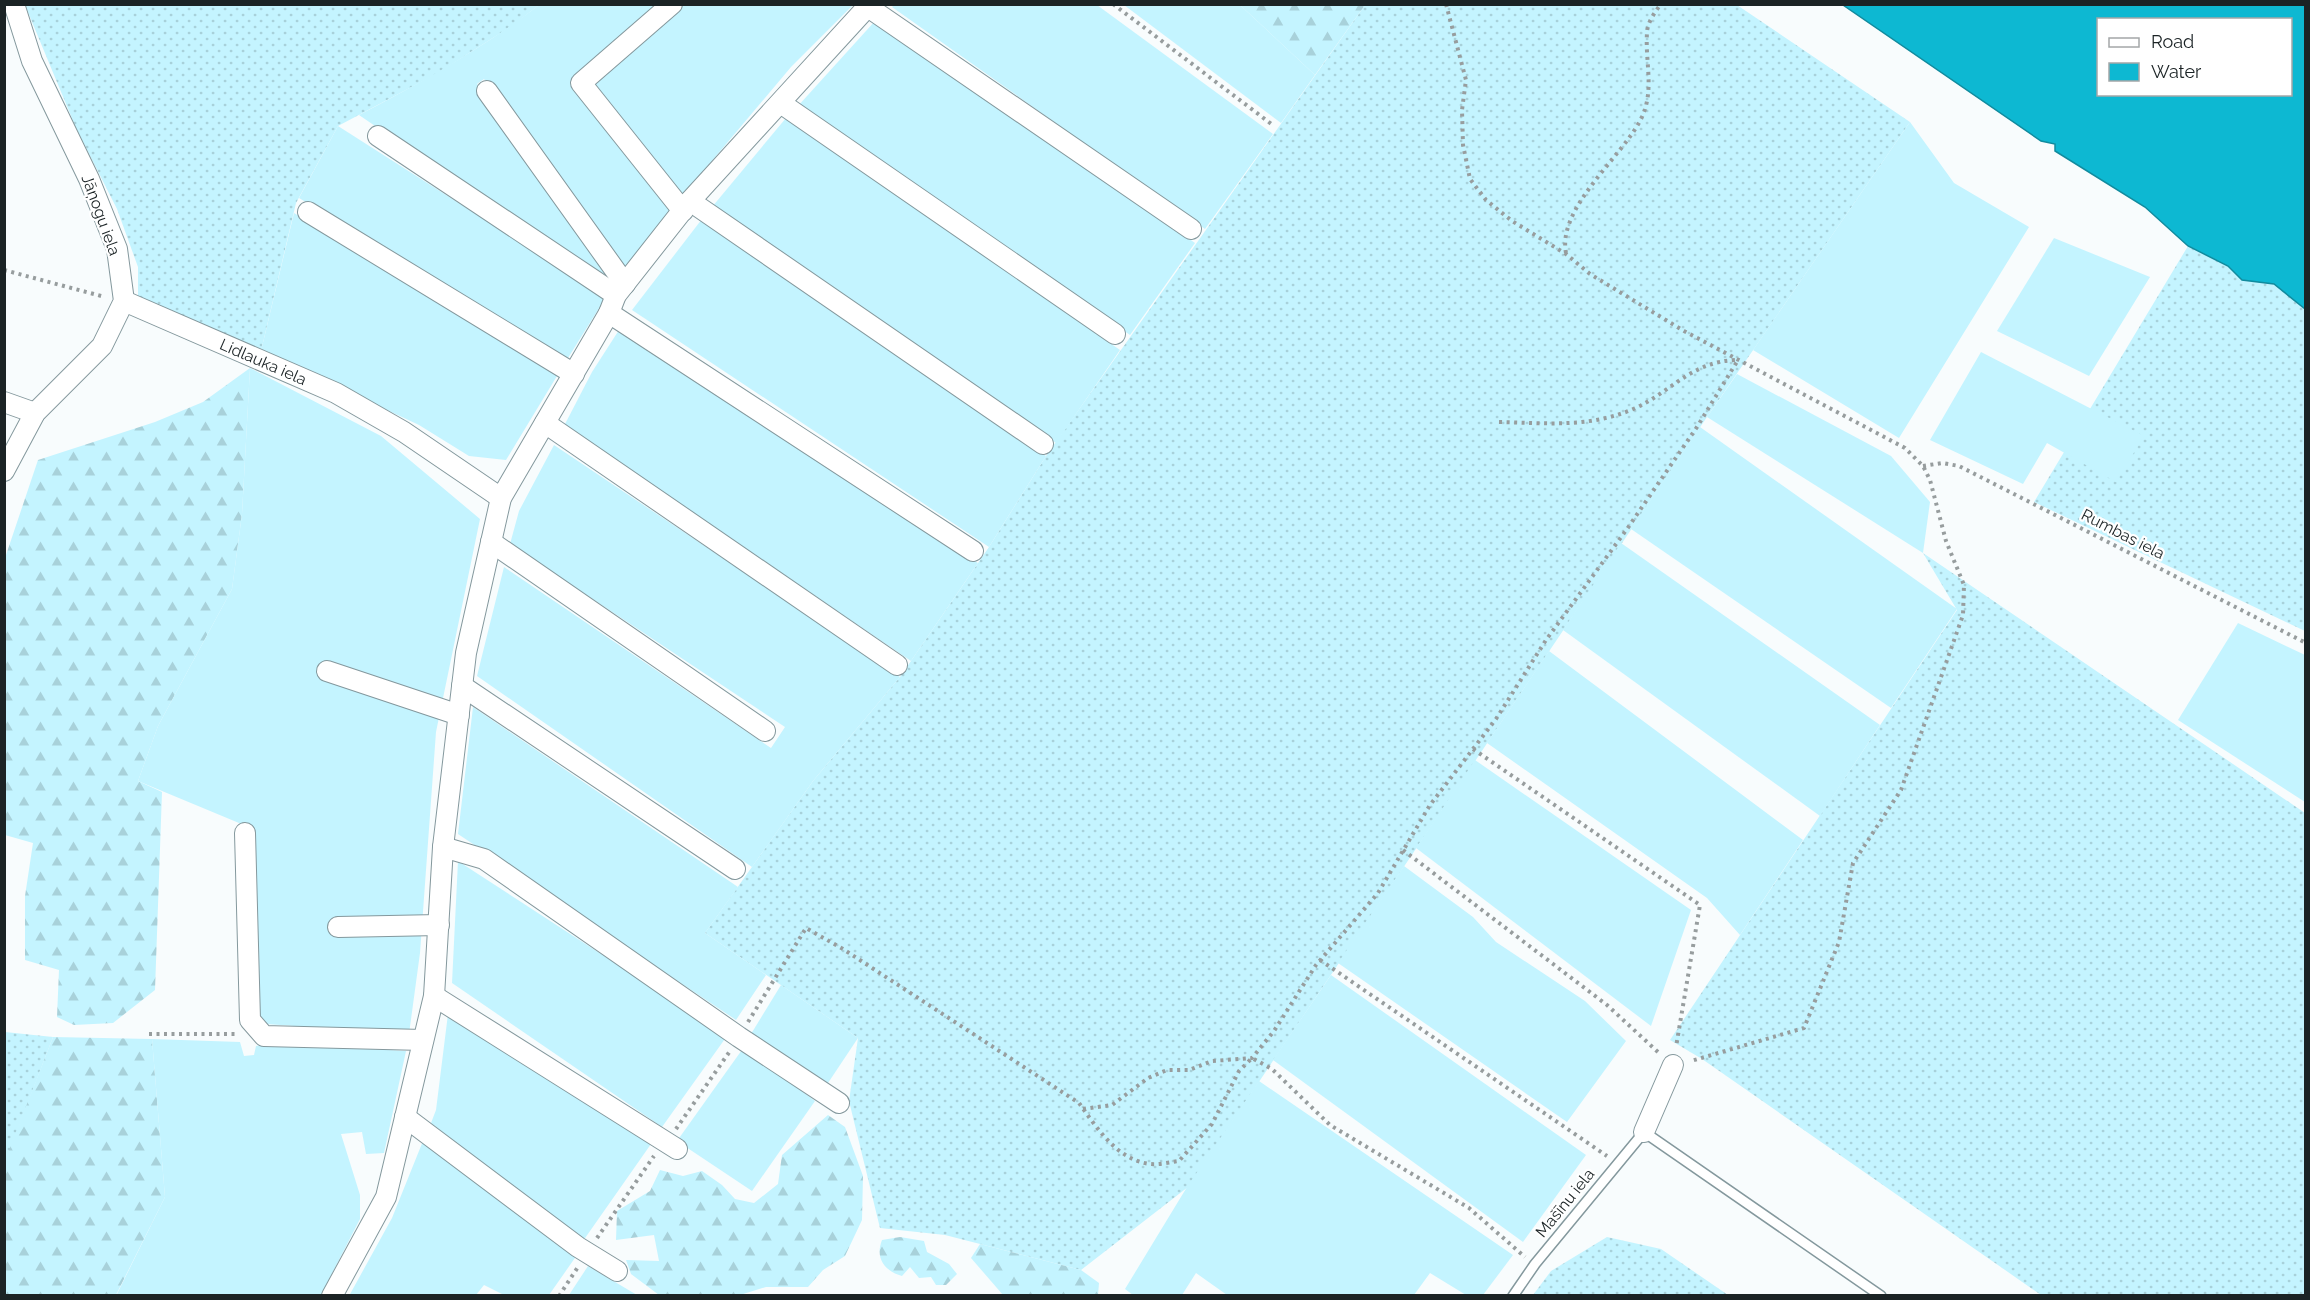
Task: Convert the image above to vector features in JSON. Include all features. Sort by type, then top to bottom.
[{"type":"street","name":"Jāņogu iela","points":[[14,4],[32,61],[89,179],[117,249],[124,301]]},
{"type":"street","points":[[672,4],[581,83],[687,206],[1044,444]]},
{"type":"street","points":[[332,1296],[386,1197],[434,996],[443,847],[466,653],[501,498],[617,297],[687,206],[869,6],[1191,229]]},
{"type":"street","points":[[487,91],[617,297]]},
{"type":"street","points":[[782,104],[1115,334]]},
{"type":"street","points":[[378,136],[617,297],[973,550]]},
{"type":"street","points":[[308,212],[574,374]]},
{"type":"street","points":[[4,471],[35,413],[102,346],[124,301]]},
{"type":"street","name":"Lidlauka iela","points":[[124,301],[336,393],[404,432],[501,498]]},
{"type":"street","points":[[4,402],[35,413]]},
{"type":"street","points":[[545,423],[897,665]]},
{"type":"street","points":[[491,542],[765,731]]},
{"type":"street","points":[[327,671],[459,715]]},
{"type":"street","points":[[462,686],[735,869]]},
{"type":"street","points":[[245,833],[250,1020],[264,1036],[423,1040]]},
{"type":"street","points":[[443,847],[484,859],[739,1037],[839,1103]]},
{"type":"street","points":[[338,927],[439,925]]},
{"type":"street","points":[[434,996],[670,1146]]},
{"type":"street","points":[[1644,1132],[1673,1065]]},
{"type":"street","points":[[405,1118],[587,1252],[617,1271]]},
{"type":"lane","name":"Mašīnu iela","points":[[1513,1296],[1535,1264],[1644,1132]]},
{"type":"lane","points":[[1644,1132],[1881,1296]]},
{"type":"path","points":[[1113,4],[1274,126]]},
{"type":"path","points":[[1446,4],[1466,80],[1462,122],[1470,179],[1486,200],[1512,221],[1566,254],[1590,274],[1738,360],[1864,424],[1905,448],[1923,466],[1930,480],[1946,541],[1964,585],[1963,615],[1902,790],[1853,863],[1839,942],[1804,1028],[1673,1065]]},
{"type":"path","points":[[1566,254],[1565,233],[1580,205],[1641,120],[1649,93],[1647,31],[1661,4]]},
{"type":"path","points":[[4,270],[124,301]]},
{"type":"path","points":[[1499,422],[1586,424],[1632,410],[1700,367],[1717,362],[1738,360]]},
{"type":"path","points":[[559,1296],[587,1252],[670,1146],[673,1133],[739,1037],[806,928],[1079,1103],[1104,1137],[1131,1158],[1151,1164],[1179,1161],[1212,1124],[1239,1071],[1275,1031],[1296,993],[1320,960],[1378,893],[1430,805],[1496,719],[1546,640],[1634,520],[1697,427],[1738,360]]},
{"type":"path","name":"Rumbas iela","points":[[1923,466],[1942,463],[1959,466],[2269,622],[2306,644]]},
{"type":"path","points":[[1473,749],[1700,905],[1673,1065]]},
{"type":"path","points":[[1403,850],[1607,1005],[1673,1065]]},
{"type":"path","points":[[1320,960],[1617,1164]]},
{"type":"path","points":[[149,1034],[264,1036]]},
{"type":"path","points":[[1083,1108],[1112,1105],[1148,1078],[1167,1070],[1189,1070],[1212,1061],[1252,1058],[1272,1069],[1330,1125],[1469,1208],[1535,1264]]},
{"type":"green space","points":[[895,4],[1097,5],[1273,134],[1205,229],[892,7]]},
{"type":"green space","points":[[25,5],[539,5],[513,25],[438,73],[338,126],[296,203],[261,351],[138,297],[138,267],[117,209],[76,128]]},
{"type":"green space","points":[[539,5],[662,5],[573,82],[671,208],[625,272],[484,79],[477,84],[617,282],[612,288],[359,115],[452,64]]},
{"type":"green space","points":[[684,5],[853,5],[791,67],[679,200],[595,84]]},
{"type":"green space","points":[[1124,5],[1240,5],[1315,75],[1281,123]]},
{"type":"green space","points":[[1240,5],[1365,5],[1315,75]]},
{"type":"green space","points":[[1365,5],[1737,5],[1910,122],[1707,417],[1188,1187],[1081,1270],[945,1235],[880,1228],[849,1101],[858,1038],[705,933],[813,781],[900,677],[989,547],[1046,456]]},
{"type":"green space","points":[[875,21],[1195,243],[1130,335],[798,106]]},
{"type":"green space","points":[[786,118],[1120,350],[1056,443],[712,207]]},
{"type":"green space","points":[[1910,122],[1954,183],[2029,227],[1899,438],[1753,350]]},
{"type":"green space","points":[[338,126],[606,297],[568,358],[299,198]]},
{"type":"green space","points":[[294,213],[560,371],[506,460],[469,456],[419,425],[261,351]]},
{"type":"green space","points":[[702,219],[1046,456],[989,547],[632,310]]},
{"type":"green space","points":[[2054,238],[2150,277],[2089,376],[1997,331]]},
{"type":"green space","points":[[2188,246],[2228,266],[2242,280],[2274,284],[2305,309],[2305,631],[2034,502]]},
{"type":"green space","points":[[619,330],[978,563],[911,661],[564,426],[592,372]]},
{"type":"green space","points":[[1981,352],[2144,436],[2116,482],[2047,443],[2023,484],[1930,440]]},
{"type":"green space","points":[[250,368],[242,514],[232,589],[158,726],[138,781],[162,792],[155,990],[113,1023],[74,1025],[57,1017],[59,970],[25,960],[25,896],[33,843],[5,835],[5,558],[38,460],[155,422],[203,402]]},
{"type":"green space","points":[[250,368],[381,436],[480,519],[436,732],[420,953],[409,1034],[259,1022],[251,828],[138,781],[158,726],[232,589],[242,514]]},
{"type":"green space","points":[[1737,374],[1891,456],[1930,502],[1923,553],[1707,417]]},
{"type":"green space","points":[[1700,427],[1957,609],[1891,708],[1631,529]]},
{"type":"green space","points":[[554,445],[900,677],[813,781],[752,867],[477,676],[504,567],[771,748],[785,727],[510,544],[519,511]]},
{"type":"green space","points":[[1621,543],[1880,725],[1820,816],[1563,630]]},
{"type":"green space","points":[[1923,553],[2305,813],[2305,1295],[2041,1295],[1702,1059],[1670,1040],[1957,610]]},
{"type":"green space","points":[[2238,623],[2305,655],[2305,802],[2178,720]]},
{"type":"green space","points":[[1549,651],[1803,840],[1740,935],[1707,898],[1487,743]]},
{"type":"green space","points":[[473,707],[738,887],[705,933],[766,975],[736,1020],[458,834]]},
{"type":"green space","points":[[1475,760],[1691,910],[1651,1026],[1416,848]]},
{"type":"green space","points":[[458,861],[727,1036],[662,1127],[452,983]]},
{"type":"green space","points":[[1404,866],[1473,917],[1496,942],[1585,1001],[1626,1041],[1567,1122],[1338,963]]},
{"type":"green space","points":[[1331,975],[1586,1155],[1523,1242],[1273,1060]]},
{"type":"green space","points":[[781,985],[858,1038],[828,1083],[751,1034]]},
{"type":"green space","points":[[448,1014],[651,1144],[583,1241],[431,1123],[436,1110]]},
{"type":"green space","points":[[5,1032],[53,1037],[5,1163]]},
{"type":"green space","points":[[53,1037],[152,1039],[165,1197],[116,1295],[5,1295],[4,1163]]},
{"type":"green space","points":[[152,1039],[240,1042],[244,1056],[254,1055],[256,1046],[271,1043],[406,1051],[384,1153],[366,1154],[362,1132],[341,1134],[360,1195],[360,1219],[321,1295],[116,1296],[165,1197]]},
{"type":"green space","points":[[744,1047],[815,1101],[752,1191],[677,1141]]},
{"type":"green space","points":[[1259,1081],[1513,1255],[1483,1295],[1466,1295],[1430,1273],[1414,1295],[1227,1295],[1196,1273],[1182,1295],[1133,1295],[1125,1289],[1187,1187]]},
{"type":"green space","points":[[828,1115],[845,1127],[863,1176],[862,1220],[845,1256],[823,1270],[808,1287],[766,1287],[740,1295],[659,1295],[631,1274],[626,1260],[659,1261],[654,1235],[616,1240],[617,1211],[650,1191],[660,1170],[683,1176],[702,1171],[722,1185],[735,1199],[754,1203],[778,1184],[782,1155]]},
{"type":"green space","points":[[423,1141],[577,1255],[549,1295],[504,1295],[484,1285],[476,1295],[349,1296],[392,1218]]},
{"type":"green space","points":[[900,1237],[924,1241],[927,1252],[949,1264],[957,1274],[946,1285],[936,1285],[931,1277],[919,1278],[910,1267],[902,1276],[890,1271],[881,1258],[882,1240]]},
{"type":"green space","points":[[1607,1237],[1661,1249],[1728,1295],[1533,1295],[1551,1271]]},
{"type":"green space","points":[[980,1244],[1081,1270],[1099,1283],[1098,1295],[1003,1295],[971,1258]]},
{"type":"green space","points":[[588,1266],[637,1295],[569,1295]]},
{"type":"water","points":[[1843,5],[2305,5],[2305,309],[2274,284],[2242,280],[2228,266],[2188,246],[2145,207],[2055,151],[2055,144],[2041,141]]}]
